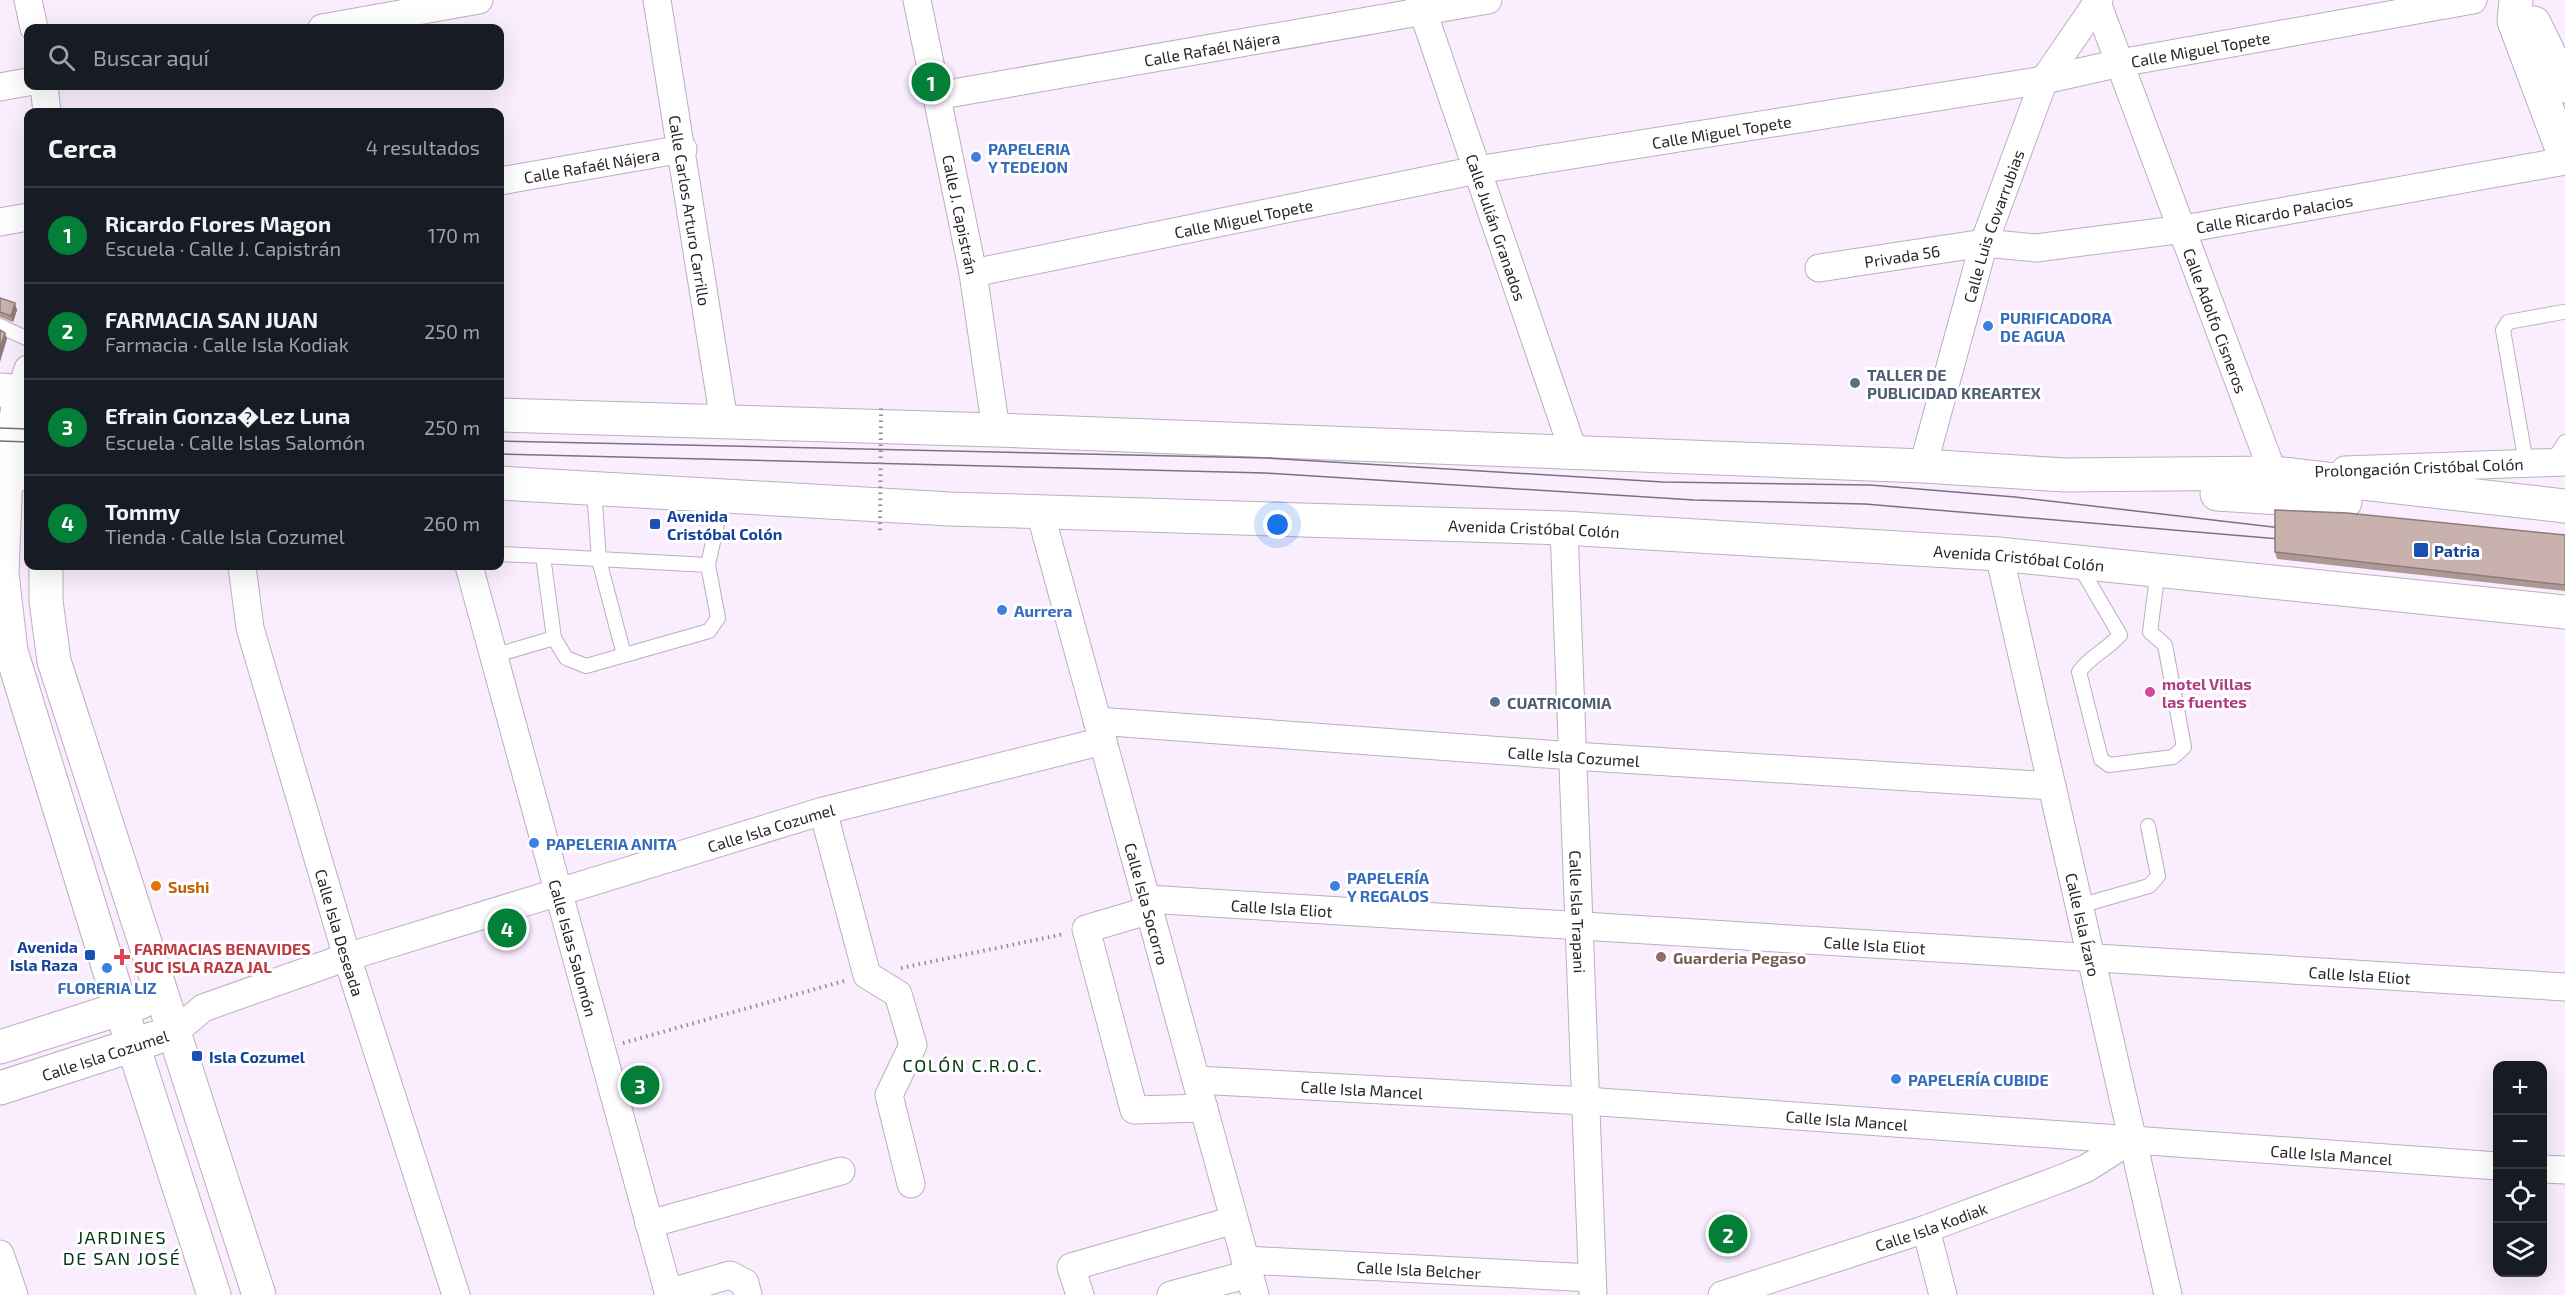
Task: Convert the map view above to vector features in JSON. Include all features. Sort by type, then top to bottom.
[{"type":"main road","points":[[2516,0],[2514,21],[2565,159]]},
{"type":"main road","points":[[2521,0],[2565,86]]},
{"type":"main road","points":[[19,385],[2,574],[6,650],[214,1295]]},
{"type":"main road","points":[[504,415],[996,430],[1923,466],[2065,475],[2174,492],[2270,484],[2565,506]]},
{"type":"main road","name":"Avenida Cristóbal Colón","points":[[504,483],[1040,512],[1564,528],[1999,554],[2565,612]]},
{"type":"main road","points":[[2270,484],[2565,520]]},
{"type":"main road","points":[[46,572],[49,636],[54,662],[259,1295]]},
{"type":"main road","points":[[0,1047],[163,995]]},
{"type":"main road","name":"Calle Isla Cozumel","points":[[0,1088],[175,1032]]},
{"type":"street","points":[[28,0],[32,24]]},
{"type":"street","points":[[344,24],[479,0]]},
{"type":"street","name":"Calle Carlos Arturo Carrillo","points":[[657,0],[683,149],[724,421]]},
{"type":"street","name":"Calle J. Capistrán","points":[[917,0],[973,273],[996,430]]},
{"type":"street","name":"Calle Rafaél Nájera","points":[[936,96],[1421,6],[1488,0]]},
{"type":"street","name":"Calle Miguel Topete","points":[[973,273],[1477,170],[2044,80],[2120,63],[2473,0]]},
{"type":"street","name":"Calle Adolfo Cisneros","points":[[2097,1],[2184,229],[2270,484]]},
{"type":"street","name":"Calle Luis Covarrubias","points":[[1923,466],[1984,243],[2044,80],[2097,1]]},
{"type":"street","name":"Calle Julián Granados","points":[[1421,6],[1574,453]]},
{"type":"street","points":[[0,87],[24,83]]},
{"type":"street","points":[[44,90],[47,108]]},
{"type":"street","name":"Calle Rafaél Nájera","points":[[504,180],[683,149]]},
{"type":"street","name":"Calle Ricardo Palacios","points":[[1984,243],[2036,248],[2184,229],[2565,159]]},
{"type":"street","points":[[0,222],[24,218]]},
{"type":"street","name":"Privada 56","points":[[1819,268],[1984,243]]},
{"type":"street","name":"Prolongación Cristóbal Colón","points":[[2270,484],[2526,463],[2561,455]]},
{"type":"street","name":"Calle Isla Socorro","points":[[1040,512],[1249,1276]]},
{"type":"street","name":"Calle Isla Trapani","points":[[1564,528],[1592,1286]]},
{"type":"street","name":"Calle Isla Ízaro","points":[[1999,554],[2168,1295]]},
{"type":"street","name":"Calle Isla Deseada","points":[[243,570],[250,628],[347,957],[456,1295]]},
{"type":"street","name":"Calle Islas Salomón","points":[[470,570],[668,1294]]},
{"type":"street","name":"Calle Isla Cozumel","points":[[175,1032],[202,1008],[347,957],[823,811],[1100,731],[1573,756],[2052,786]]},
{"type":"street","points":[[823,811],[867,975],[898,994],[912,1045],[889,1095],[911,1184]]},
{"type":"street","points":[[1149,905],[1086,929],[1134,1110],[1204,1108]]},
{"type":"street","name":"Calle Isla Eliot","points":[[1149,905],[1580,928],[2565,987]]},
{"type":"street","points":[[163,995],[202,1008]]},
{"type":"street","name":"Calle Isla Mancel","points":[[1196,1080],[1586,1101],[2493,1166]]},
{"type":"street","name":"Calle Isla Kodiak","points":[[1722,1295],[1766,1288],[2064,1178],[2087,1168],[2132,1139]]},
{"type":"street","points":[[2547,1169],[2565,1170]]},
{"type":"street","points":[[649,1224],[841,1171]]},
{"type":"street","points":[[1080,1295],[1071,1267],[1234,1220]]},
{"type":"street","points":[[1926,1229],[1942,1295]]},
{"type":"street","points":[[0,1254],[14,1295]]},
{"type":"street","points":[[668,1294],[730,1275],[745,1283],[748,1295]]},
{"type":"street","name":"Calle Isla Belcher","points":[[1171,1295],[1249,1276],[1592,1286]]},
{"type":"lane","points":[[2526,463],[2503,330],[2508,322],[2564,315]]},
{"type":"lane","points":[[0,326],[24,337]]},
{"type":"lane","points":[[594,489],[599,560],[624,655]]},
{"type":"lane","points":[[543,556],[554,638],[566,658],[586,666],[709,631],[718,618],[708,565],[723,496]]},
{"type":"lane","points":[[504,554],[708,565]]},
{"type":"lane","points":[[2077,561],[2120,635],[2111,645],[2088,659],[2079,672],[2101,759],[2109,765],[2173,757],[2184,747],[2165,645],[2150,632],[2158,569]]},
{"type":"lane","points":[[493,656],[554,638]]},
{"type":"lane","points":[[2079,906],[2149,886],[2158,876],[2148,826]]},
{"type":"path","points":[[880,530],[881,408]]},
{"type":"path","points":[[602,1049],[867,975],[1086,929]]},
{"type":"building","points":[[0,298],[15,303],[11,316],[0,312]]},
{"type":"building","points":[[0,330],[5,333],[0,348]]},
{"type":"building","name":"Patria","points":[[2275,510],[2347,513],[2565,535],[2565,585],[2275,552]]},
{"type":"tram line","points":[[0,428],[24,429]]},
{"type":"tram line","points":[[0,441],[24,442]]},
{"type":"tram line","points":[[504,441],[1266,458],[1663,482],[1870,485],[2015,497],[2291,529]]},
{"type":"tram line","points":[[504,454],[1265,473],[1694,500],[1865,504],[2291,540]]},
{"type":"place","name":"Ricardo Flores Magon","points":[[931,82]]},
{"type":"place","name":"PAPELERIA Y TEDEJON","points":[[976,157]]},
{"type":"place","name":"PURIFICADORA DE AGUA","points":[[1988,326]]},
{"type":"place","name":"TALLER DE PUBLICIDAD KREARTEX","points":[[1855,383]]},
{"type":"place","name":"Avenida Cristóbal Colón","points":[[655,524]]},
{"type":"place","name":"Patria","points":[[2421,550]]},
{"type":"place","name":"Aurrera","points":[[1002,610]]},
{"type":"place","name":"motel Villas las fuentes","points":[[2150,692]]},
{"type":"place","name":"CUATRICOMIA","points":[[1495,702]]},
{"type":"place","name":"PAPELERIA ANITA","points":[[534,843]]},
{"type":"place","name":"Sushi","points":[[156,886]]},
{"type":"place","name":"PAPELERÍA Y REGALOS","points":[[1335,886]]},
{"type":"place","name":"Tommy","points":[[507,928]]},
{"type":"place","name":"Avenida Isla Raza","points":[[90,955]]},
{"type":"place","name":"FARMACIAS BENAVIDES SUC ISLA RAZA JAL","points":[[122,957]]},
{"type":"place","name":"Guarderia Pegaso","points":[[1661,957]]},
{"type":"place","name":"FLORERIA LIZ","points":[[107,968]]},
{"type":"place","name":"Isla Cozumel","points":[[197,1056]]},
{"type":"place","name":"PAPELERÍA CUBIDE","points":[[1896,1079]]},
{"type":"place","name":"Efrain Gonza�Lez Luna","points":[[640,1085]]},
{"type":"place","name":"FARMACIA SAN JUAN","points":[[1728,1234]]},
{"type":"district","name":"COLÓN C.R.O.C.","points":[[973,1065]]},
{"type":"district","name":"JARDINES DE SAN JOSÉ","points":[[122,1247]]}]
